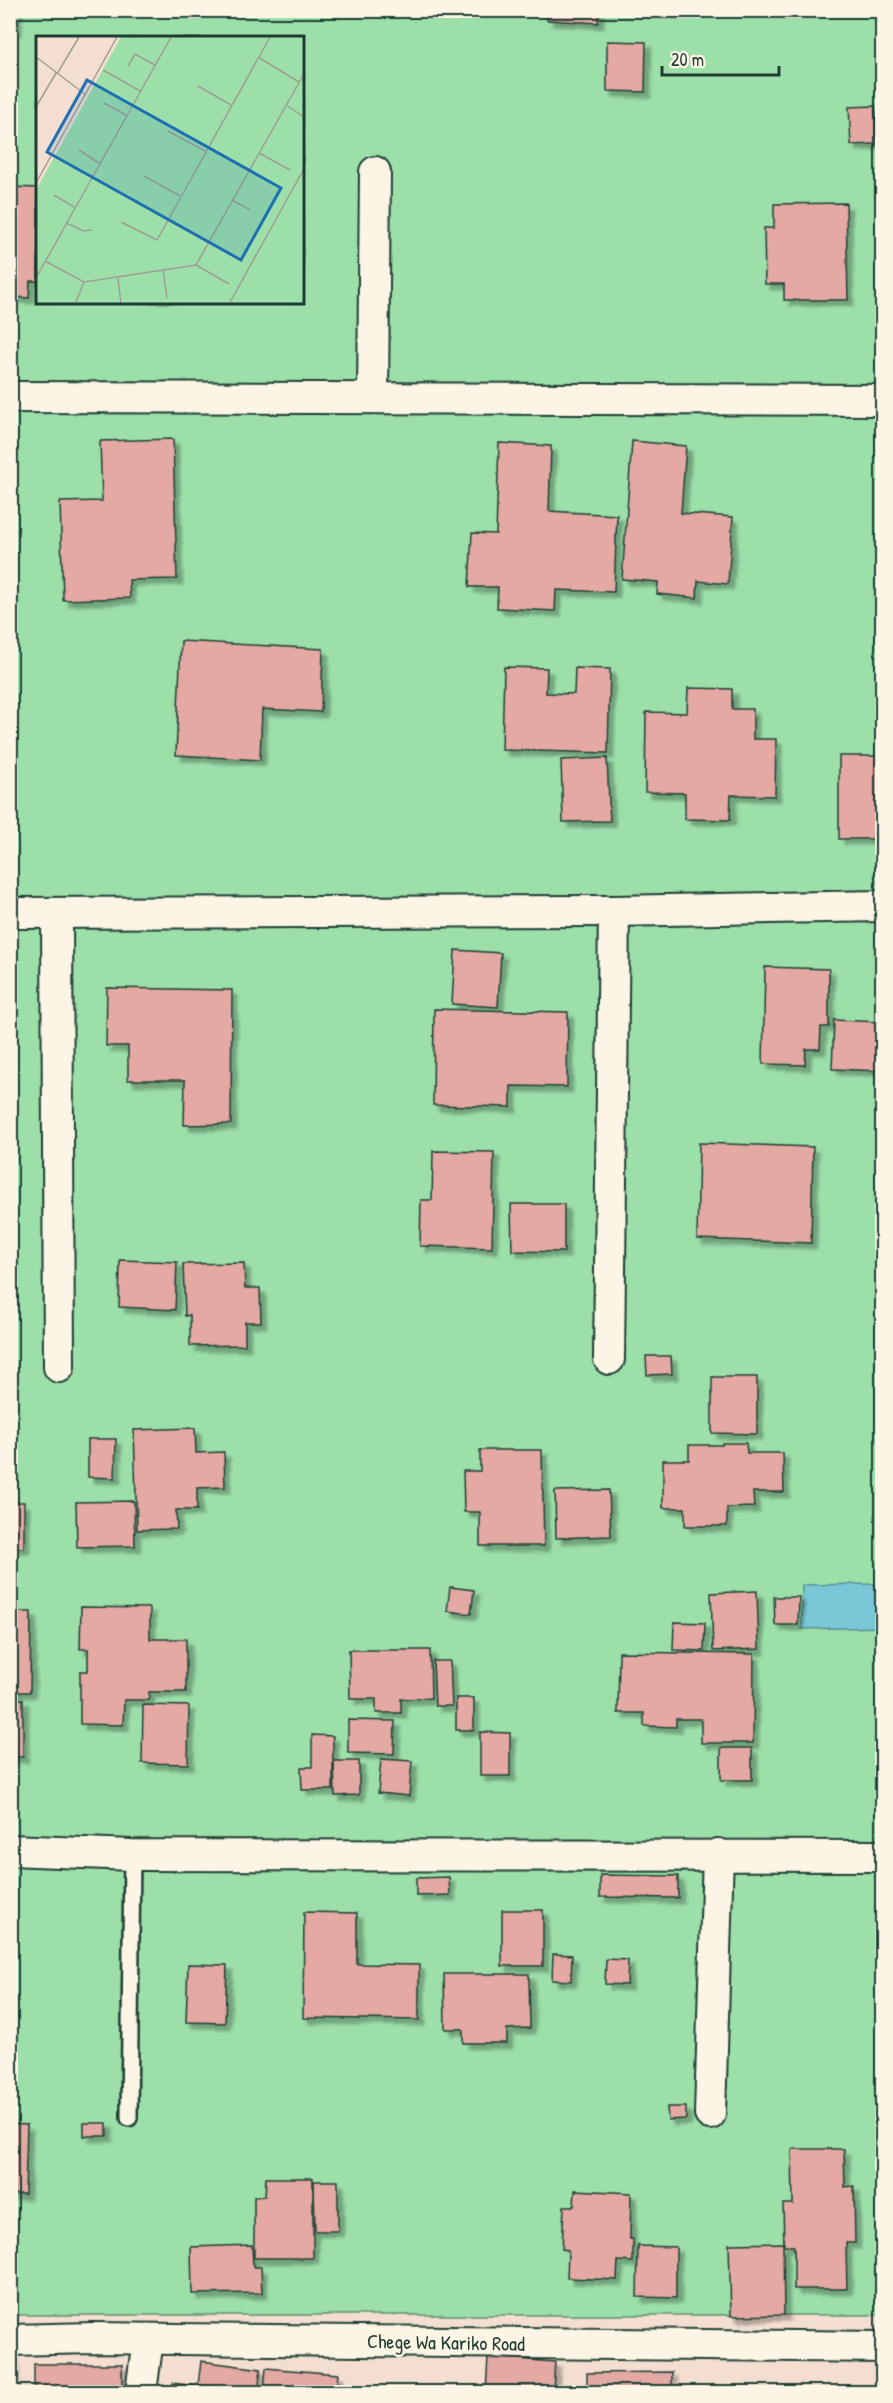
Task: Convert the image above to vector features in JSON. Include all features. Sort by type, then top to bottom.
[{"type":"street","points":[[373,398],[375,172]]},
{"type":"street","points":[[10,397],[882,400]]},
{"type":"street","points":[[10,913],[614,911],[882,906]]},
{"type":"street","points":[[609,1359],[614,911]]},
{"type":"street","points":[[57,913],[59,1367]]},
{"type":"street","points":[[10,1850],[132,1855],[882,1856]]},
{"type":"street","points":[[710,2114],[718,1854]]},
{"type":"street","points":[[141,2392],[148,2339]]},
{"type":"street","name":"Chege Wa Kariko Road","points":[[10,2340],[148,2339],[882,2347]]},
{"type":"lane","points":[[129,2118],[132,1855]]},
{"type":"green space","points":[[10,11],[882,11],[882,2315],[11,2315]]},
{"type":"water","points":[[882,1584],[882,1627],[802,1629],[802,1585]]},
{"type":"building","points":[[10,10],[16,10],[16,29],[10,29]]},
{"type":"building","points":[[548,10],[599,10],[598,23],[547,20]]},
{"type":"building","points":[[607,41],[646,42],[645,92],[607,91]]},
{"type":"building","points":[[875,106],[877,144],[851,145],[849,107]]},
{"type":"building","points":[[10,187],[36,188],[36,281],[30,281],[29,298],[10,297]]},
{"type":"building","points":[[846,203],[848,300],[784,300],[784,284],[765,284],[764,228],[774,228],[774,204]]},
{"type":"building","points":[[173,439],[177,579],[129,580],[130,598],[63,600],[60,502],[102,501],[100,441]]},
{"type":"building","points":[[632,441],[686,446],[681,513],[733,517],[728,584],[698,581],[697,598],[657,594],[658,582],[622,579]]},
{"type":"building","points":[[499,443],[551,446],[549,511],[617,515],[614,592],[556,590],[555,611],[497,608],[498,587],[469,587],[472,533],[496,534]]},
{"type":"building","points":[[181,641],[323,649],[321,712],[262,709],[260,760],[176,755]]},
{"type":"building","points":[[504,667],[547,668],[546,693],[574,694],[575,668],[610,669],[608,753],[502,750]]},
{"type":"building","points":[[688,688],[732,689],[732,709],[753,709],[753,739],[776,739],[775,796],[731,795],[730,820],[685,819],[685,793],[645,792],[646,712],[687,713]]},
{"type":"building","points":[[839,756],[882,756],[882,797],[876,797],[876,839],[839,839]]},
{"type":"building","points":[[607,758],[610,821],[563,822],[561,760]]},
{"type":"building","points":[[455,950],[501,953],[498,1007],[452,1004]]},
{"type":"building","points":[[765,967],[829,969],[829,1027],[821,1027],[820,1049],[806,1049],[805,1065],[763,1064]]},
{"type":"building","points":[[107,988],[232,990],[231,1124],[184,1125],[185,1080],[128,1080],[128,1046],[106,1046]]},
{"type":"building","points":[[434,1009],[568,1012],[567,1087],[511,1086],[511,1107],[433,1105]]},
{"type":"building","points":[[834,1020],[882,1022],[882,1071],[832,1069]]},
{"type":"building","points":[[699,1143],[813,1147],[811,1243],[697,1239]]},
{"type":"building","points":[[433,1151],[494,1152],[492,1248],[420,1246],[421,1200],[432,1200]]},
{"type":"building","points":[[511,1204],[564,1204],[564,1252],[512,1251]]},
{"type":"building","points":[[120,1260],[177,1262],[175,1310],[119,1307]]},
{"type":"building","points":[[244,1263],[245,1288],[260,1288],[261,1322],[245,1322],[245,1345],[190,1346],[190,1315],[185,1316],[183,1264]]},
{"type":"building","points":[[646,1356],[671,1356],[672,1374],[647,1375]]},
{"type":"building","points":[[712,1377],[757,1377],[757,1434],[712,1433]]},
{"type":"building","points":[[195,1428],[196,1453],[224,1452],[225,1487],[197,1488],[197,1510],[176,1510],[177,1529],[137,1530],[134,1430]]},
{"type":"building","points":[[88,1439],[116,1439],[115,1478],[88,1477]]},
{"type":"building","points":[[722,1443],[746,1443],[747,1453],[783,1453],[784,1492],[753,1492],[754,1507],[727,1508],[727,1526],[685,1526],[685,1508],[663,1508],[663,1460],[689,1460],[689,1445],[722,1445]]},
{"type":"building","points":[[480,1450],[542,1450],[544,1546],[480,1546],[480,1512],[464,1512],[463,1471],[480,1471]]},
{"type":"building","points":[[609,1490],[611,1536],[556,1538],[555,1491]]},
{"type":"building","points":[[134,1501],[135,1546],[77,1547],[76,1502]]},
{"type":"building","points":[[10,1502],[24,1502],[24,1548],[10,1547]]},
{"type":"building","points":[[450,1587],[474,1590],[471,1614],[447,1611]]},
{"type":"building","points":[[757,1591],[759,1649],[713,1651],[711,1593]]},
{"type":"building","points":[[774,1597],[799,1597],[798,1625],[775,1625]]},
{"type":"building","points":[[81,1607],[150,1608],[150,1639],[186,1639],[186,1692],[149,1692],[149,1700],[124,1700],[123,1725],[80,1724],[80,1671],[88,1671],[88,1649],[80,1649]]},
{"type":"building","points":[[10,1612],[31,1612],[30,1692],[10,1692]]},
{"type":"building","points":[[674,1622],[705,1623],[704,1651],[673,1650]]},
{"type":"building","points":[[349,1650],[430,1650],[431,1698],[401,1699],[401,1713],[376,1713],[376,1699],[350,1699]]},
{"type":"building","points":[[619,1652],[754,1654],[753,1743],[701,1743],[701,1719],[676,1719],[676,1727],[644,1726],[644,1713],[618,1713]]},
{"type":"building","points":[[433,1661],[450,1661],[452,1706],[435,1706]]},
{"type":"building","points":[[456,1698],[474,1698],[474,1730],[456,1730]]},
{"type":"building","points":[[10,1699],[23,1699],[23,1757],[10,1757]]},
{"type":"building","points":[[143,1705],[189,1706],[188,1764],[142,1763]]},
{"type":"building","points":[[348,1720],[395,1721],[394,1754],[348,1753]]},
{"type":"building","points":[[480,1732],[510,1733],[510,1776],[480,1776]]},
{"type":"building","points":[[312,1735],[333,1736],[333,1790],[302,1790],[301,1767],[312,1767]]},
{"type":"building","points":[[721,1748],[752,1748],[752,1780],[721,1780]]},
{"type":"building","points":[[381,1759],[412,1761],[409,1796],[378,1793]]},
{"type":"building","points":[[334,1761],[359,1761],[359,1795],[335,1796]]},
{"type":"building","points":[[600,1875],[678,1876],[678,1898],[600,1897]]},
{"type":"building","points":[[449,1877],[450,1895],[416,1896],[416,1878]]},
{"type":"building","points":[[502,1910],[543,1910],[543,1966],[502,1966]]},
{"type":"building","points":[[304,1912],[357,1913],[357,1964],[419,1965],[419,2020],[303,2018]]},
{"type":"building","points":[[553,1954],[572,1955],[571,1981],[552,1980]]},
{"type":"building","points":[[606,1959],[628,1960],[627,1985],[605,1984]]},
{"type":"building","points":[[188,1964],[227,1965],[225,2023],[186,2022]]},
{"type":"building","points":[[444,1974],[529,1974],[530,2028],[507,2029],[507,2043],[463,2043],[463,2029],[445,2029]]},
{"type":"building","points":[[667,2107],[686,2107],[686,2119],[668,2120]]},
{"type":"building","points":[[84,2123],[107,2123],[107,2136],[84,2136]]},
{"type":"building","points":[[10,2124],[27,2125],[25,2194],[10,2194]]},
{"type":"building","points":[[792,2149],[844,2149],[845,2187],[854,2186],[855,2243],[846,2243],[847,2289],[794,2289],[794,2246],[784,2246],[783,2204],[793,2204]]},
{"type":"building","points":[[266,2178],[313,2178],[313,2258],[254,2258],[254,2197],[265,2196]]},
{"type":"building","points":[[314,2181],[338,2181],[338,2231],[315,2231]]},
{"type":"building","points":[[575,2190],[631,2193],[630,2239],[633,2239],[633,2262],[618,2261],[617,2280],[567,2278],[568,2250],[562,2249],[564,2206],[574,2206]]},
{"type":"building","points":[[783,2243],[784,2315],[731,2316],[729,2244]]},
{"type":"building","points":[[252,2245],[253,2267],[261,2267],[262,2293],[192,2294],[191,2247]]},
{"type":"building","points":[[638,2246],[676,2247],[676,2298],[637,2297]]},
{"type":"building","points":[[488,2357],[555,2362],[553,2390],[514,2387],[513,2392],[486,2392]]},
{"type":"building","points":[[10,2359],[13,2359],[13,2385],[10,2385]]},
{"type":"building","points":[[201,2361],[261,2369],[258,2392],[198,2385]]},
{"type":"building","points":[[34,2364],[122,2364],[122,2390],[34,2390]]},
{"type":"building","points":[[266,2368],[338,2374],[336,2392],[264,2392]]},
{"type":"building","points":[[672,2372],[672,2392],[587,2392],[587,2373]]},
{"type":"building","points":[[173,2383],[200,2387],[199,2392],[172,2392]]}]
